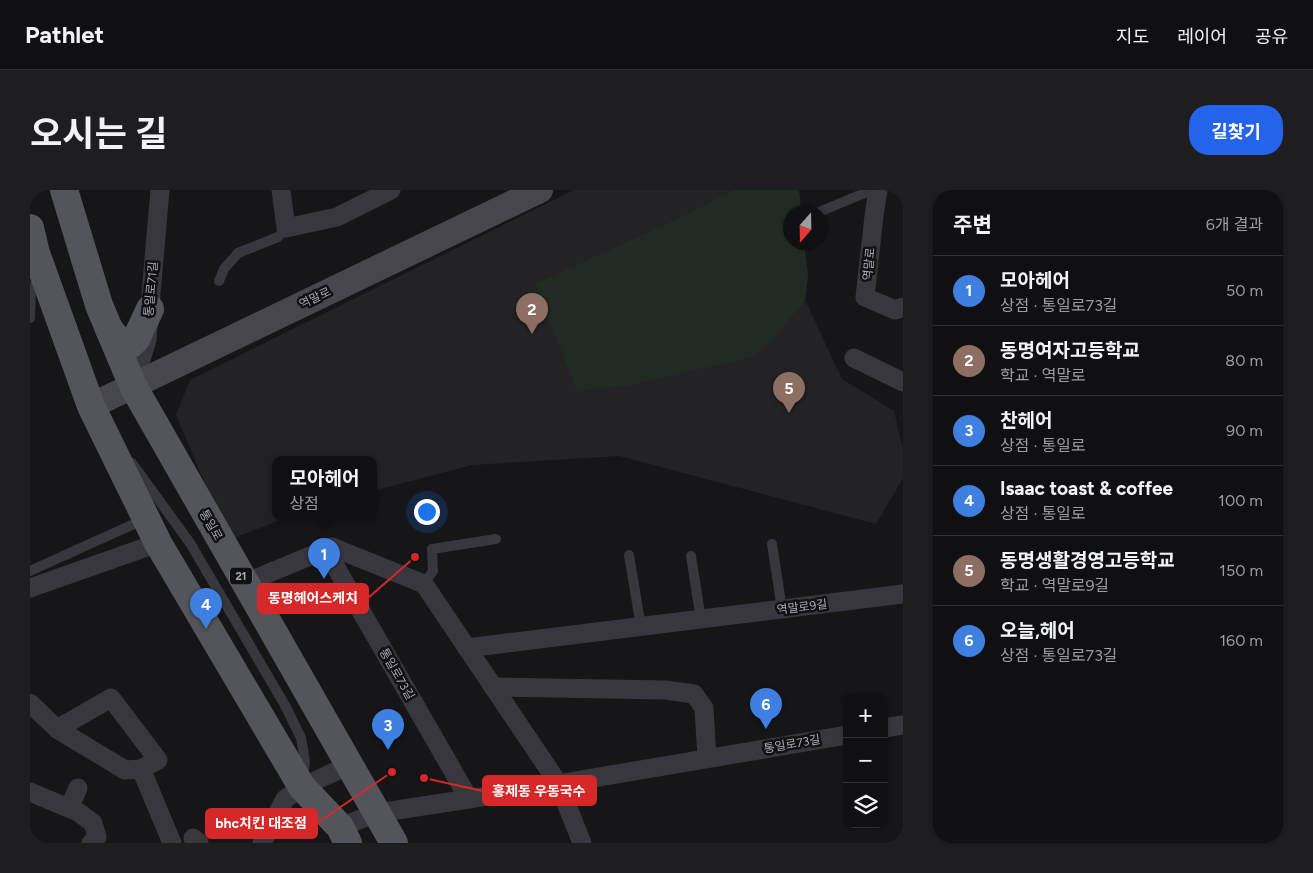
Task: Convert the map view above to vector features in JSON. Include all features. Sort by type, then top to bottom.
[{"type":"main road","name":"통일로","points":[[64,190],[100,305],[133,386],[382,828]]},
{"type":"main road","points":[[30,228],[36,253],[90,406],[158,543],[302,787],[344,835]]},
{"type":"main road","points":[[109,329],[124,344],[131,344],[136,339],[150,309]]},
{"type":"street","name":"통일로71길","points":[[133,386],[147,340],[160,190]]},
{"type":"street","points":[[281,190],[286,228],[338,217],[391,190]]},
{"type":"street","name":"역말로","points":[[90,406],[540,190]]},
{"type":"street","name":"역말로","points":[[878,190],[865,297],[895,310],[903,307]]},
{"type":"street","points":[[854,358],[903,382]]},
{"type":"street","points":[[30,588],[158,543]]},
{"type":"street","points":[[245,583],[332,547],[424,584],[558,783],[582,843]]},
{"type":"street","name":"통일로73길","points":[[332,547],[334,564],[469,799]]},
{"type":"street","name":"역말로9길","points":[[467,648],[903,594]]},
{"type":"street","points":[[493,687],[666,690],[694,694],[704,708],[707,758]]},
{"type":"street","points":[[30,703],[57,729],[93,755],[125,770],[141,769],[158,760],[111,698],[57,729]]},
{"type":"street","points":[[888,727],[903,725]]},
{"type":"street","name":"통일로73길","points":[[344,835],[382,828],[469,799],[843,736]]},
{"type":"street","points":[[262,843],[284,799],[302,787],[348,765]]},
{"type":"street","points":[[141,769],[172,843]]},
{"type":"street","points":[[69,808],[78,788]]},
{"type":"street","points":[[30,792],[78,812],[93,823],[97,837],[91,843]]},
{"type":"lane","points":[[828,208],[872,190]]},
{"type":"lane","points":[[219,281],[224,270],[238,253],[278,237],[286,228]]},
{"type":"lane","points":[[30,318],[31,287],[47,281]]},
{"type":"lane","points":[[90,406],[190,543],[286,707],[301,738],[305,761],[302,787]]},
{"type":"lane","points":[[30,571],[146,519]]},
{"type":"lane","points":[[424,584],[433,571],[432,550],[496,538]]},
{"type":"lane","points":[[772,544],[782,609]]},
{"type":"lane","points":[[629,555],[641,627]]},
{"type":"lane","points":[[691,556],[701,620]]},
{"type":"shaded area","points":[[574,190],[799,190],[800,205],[783,205],[783,250],[805,250],[808,276],[805,300],[842,379],[894,411],[903,449],[903,478],[876,524],[619,456],[472,465],[377,490],[377,456],[272,456],[272,521],[278,521],[229,540],[176,415],[190,380]]},
{"type":"shaded area","points":[[734,190],[799,190],[800,205],[783,205],[783,250],[805,250],[808,276],[805,300],[772,341],[752,357],[626,386],[577,391],[535,284],[675,220]]},
{"type":"place","name":"동명여자고등학교","points":[[532,334]]},
{"type":"place","name":"동명생활경영고등학교","points":[[789,413]]},
{"type":"place","name":"동명헤어스케치","points":[[415,557]]},
{"type":"place","name":"모아헤어","points":[[324,579]]},
{"type":"place","name":"Isaac toast & coffee","points":[[206,629]]},
{"type":"place","name":"오늘,헤어","points":[[766,729]]},
{"type":"place","name":"찬헤어","points":[[388,750]]},
{"type":"place","name":"bhc치킨 대조점","points":[[392,772]]},
{"type":"place","name":"홍제동 우동국수","points":[[424,778]]}]
